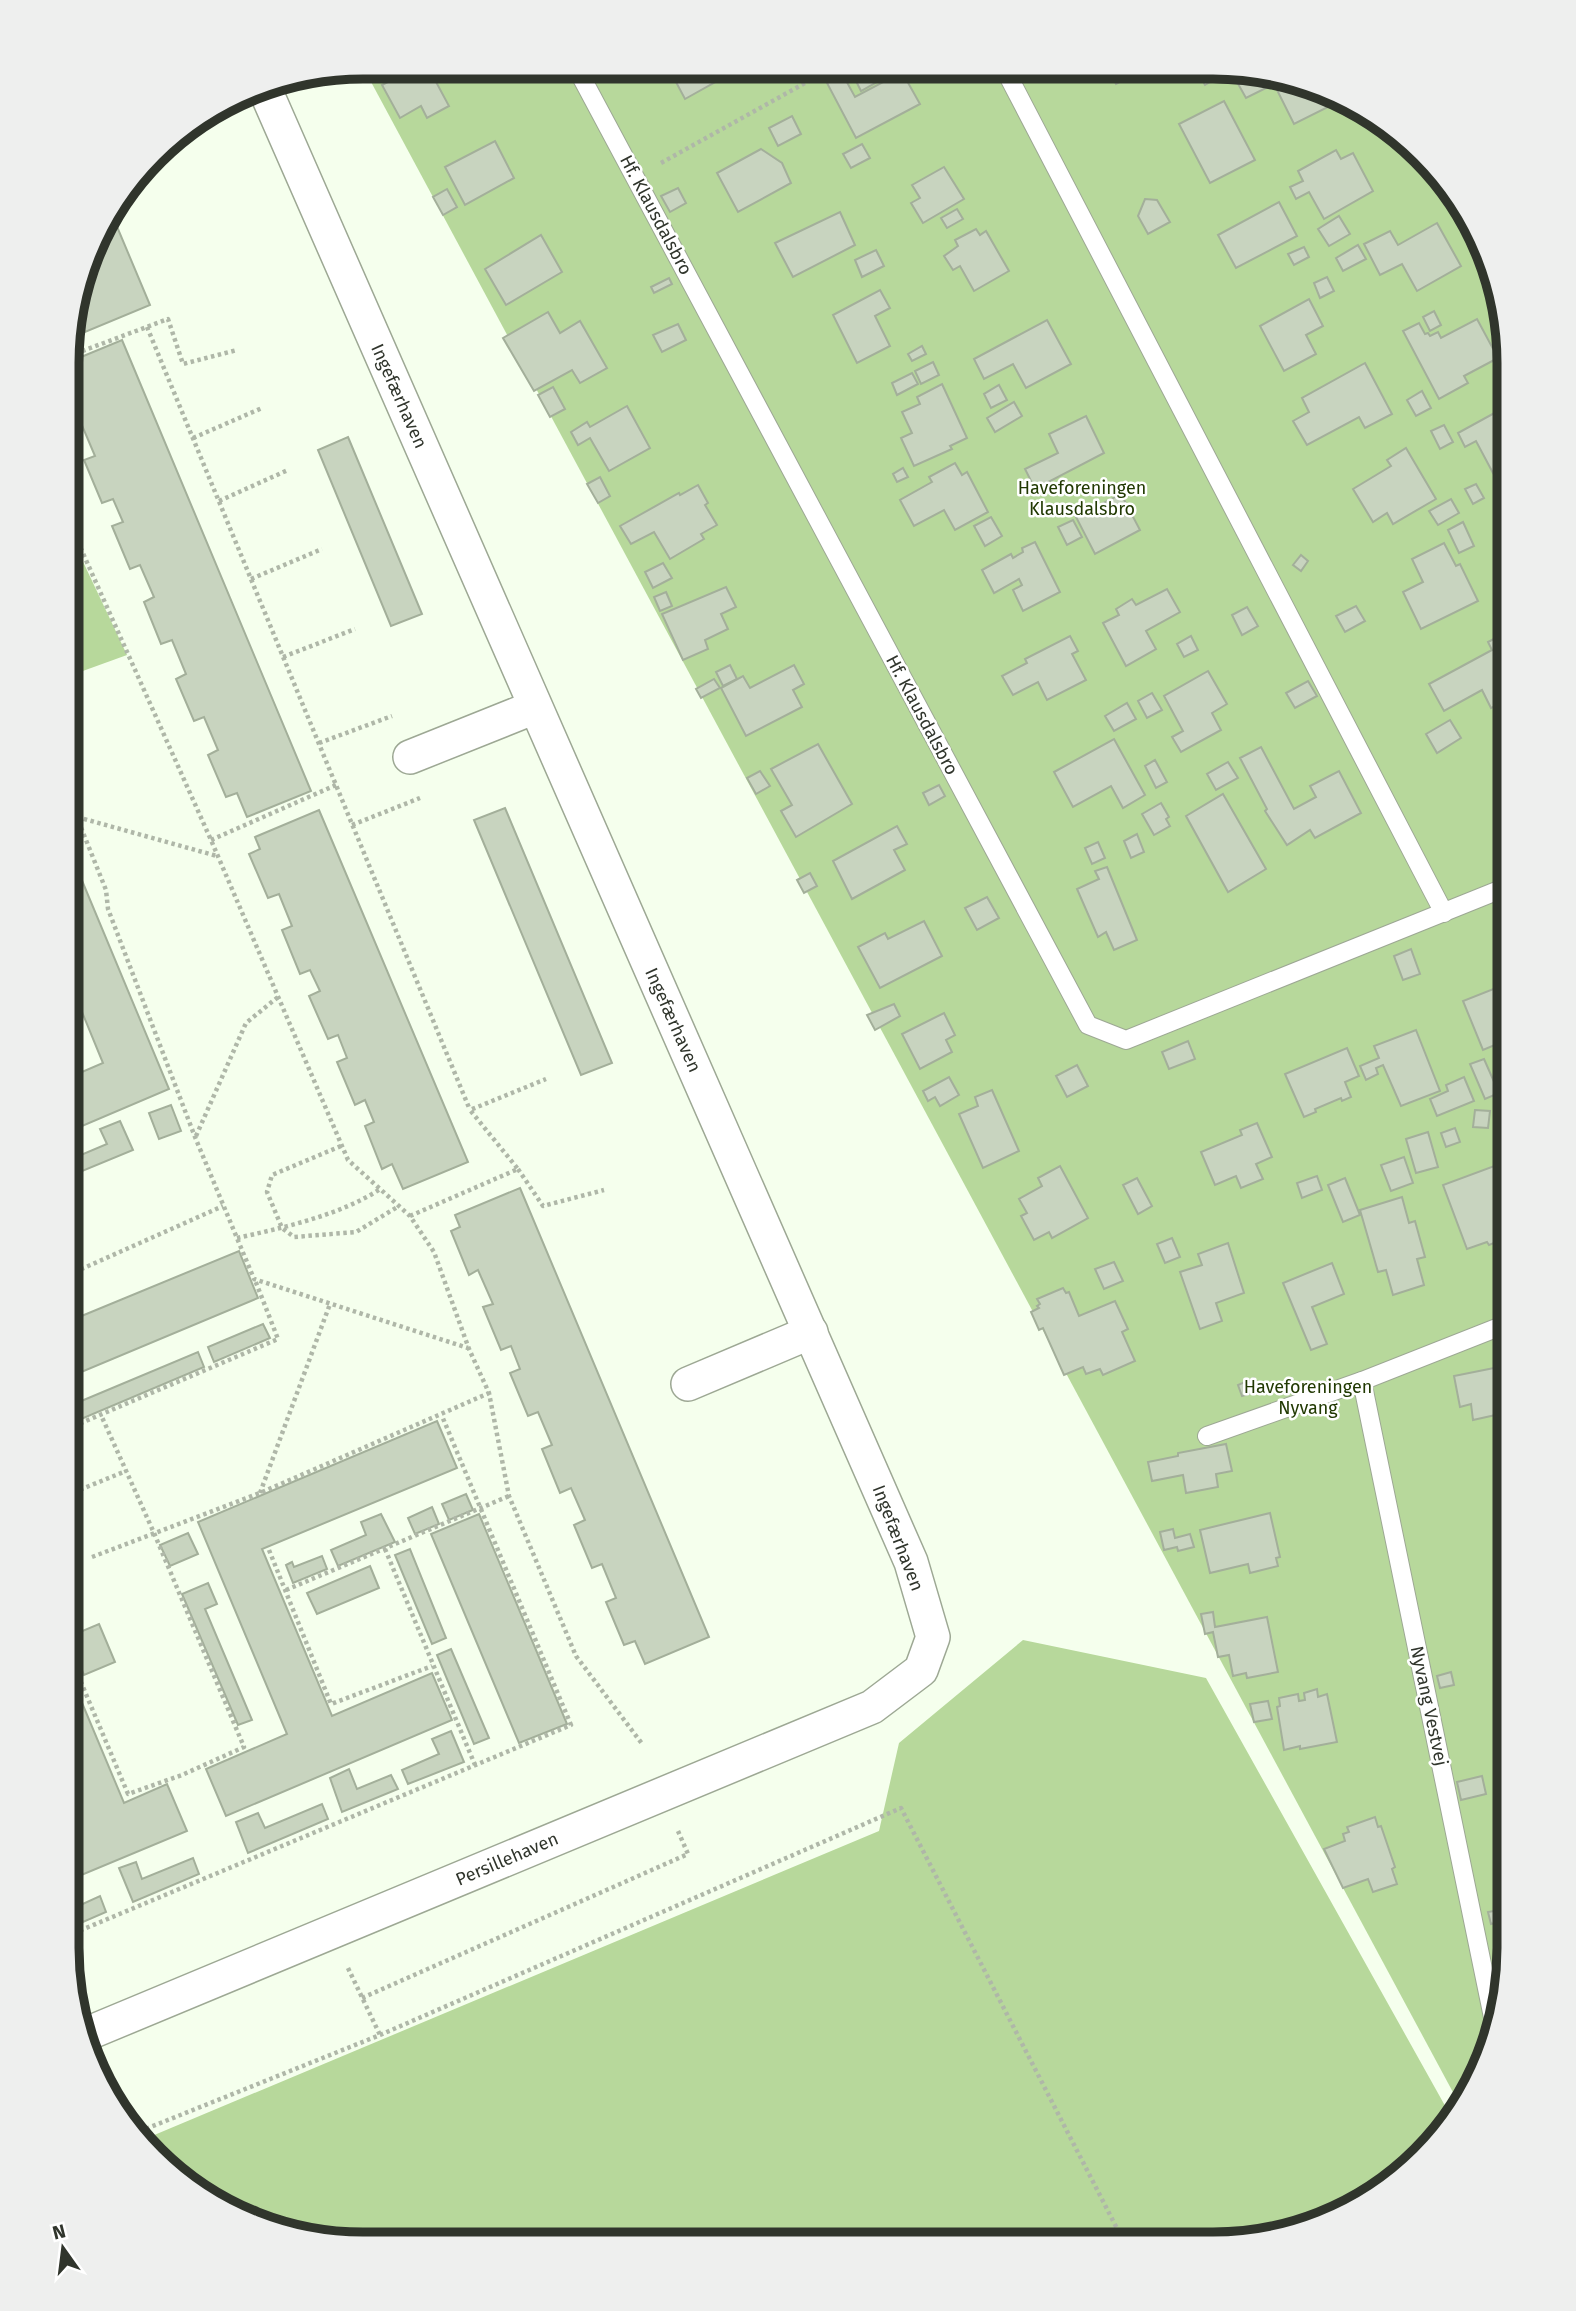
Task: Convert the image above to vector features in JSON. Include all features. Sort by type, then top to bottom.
[{"type":"street","name":"Ingefærhaven","points":[[267,96],[911,1562],[933,1637],[921,1670]]},
{"type":"street","points":[[410,757],[535,707]]},
{"type":"street","points":[[688,1384],[811,1332]]},
{"type":"street","name":"Persillehaven","points":[[91,2032],[872,1707],[921,1670]]},
{"type":"lane","name":"Hf. Klausdalsbro","points":[[583,79],[1088,1025],[1126,1040],[1497,891]]},
{"type":"lane","points":[[1010,79],[1444,912]]},
{"type":"lane","points":[[1207,1436],[1362,1381],[1497,1328]]},
{"type":"lane","name":"Nyvang Vestvej","points":[[1362,1381],[1491,2008]]},
{"type":"path","points":[[636,177],[812,79]]},
{"type":"path","points":[[79,352],[168,319],[183,364],[237,350]]},
{"type":"path","points":[[147,327],[470,1110],[518,1169],[543,1206],[604,1190]]},
{"type":"path","points":[[193,438],[262,408]]},
{"type":"path","points":[[219,500],[288,470]]},
{"type":"path","points":[[79,544],[218,856],[348,1160],[410,1216],[434,1252],[469,1349],[489,1393],[509,1496],[576,1656],[643,1745]]},
{"type":"path","points":[[251,579],[321,549]]},
{"type":"path","points":[[283,657],[355,629]]},
{"type":"path","points":[[319,743],[392,716]]},
{"type":"path","points":[[211,840],[336,785]]},
{"type":"path","points":[[352,825],[425,795]]},
{"type":"path","points":[[79,818],[218,856]]},
{"type":"path","points":[[79,821],[106,890],[107,909],[195,1137],[278,1339],[79,1424]]},
{"type":"path","points":[[195,1137],[246,1023],[278,997]]},
{"type":"path","points":[[470,1110],[546,1079]]},
{"type":"path","points":[[341,1146],[272,1175],[267,1192],[282,1228],[294,1237],[356,1232],[399,1206]]},
{"type":"path","points":[[410,1216],[518,1169]]},
{"type":"path","points":[[237,1238],[282,1228],[365,1199],[380,1189]]},
{"type":"path","points":[[79,1270],[223,1206]]},
{"type":"path","points":[[254,1279],[469,1349]]},
{"type":"path","points":[[260,1493],[330,1304]]},
{"type":"path","points":[[92,1557],[248,1500],[489,1393]]},
{"type":"path","points":[[79,1678],[126,1795],[182,1775],[244,1747],[101,1415]]},
{"type":"path","points":[[79,1931],[570,1725],[442,1416]]},
{"type":"path","points":[[79,1490],[126,1471]]},
{"type":"path","points":[[286,1590],[509,1496]]},
{"type":"path","points":[[384,1549],[475,1765]]},
{"type":"path","points":[[269,1550],[331,1704],[432,1666]]},
{"type":"path","points":[[144,2130],[380,2035],[901,1808],[1119,2232]]},
{"type":"path","points":[[362,1997],[688,1854],[678,1831]]},
{"type":"path","points":[[332,1932],[380,2035]]},
{"type":"green space","name":"Haveforeningen Klausdalsbro","points":[[369,79],[1251,81],[1287,88],[1322,100],[1386,137],[1427,175],[1468,237],[1488,289],[1497,344],[1497,1967],[1488,2022],[1476,2057],[1455,2096]]},
{"type":"green space","points":[[79,553],[127,655],[79,672]]},
{"type":"green space","points":[[1023,1640],[1206,1678],[1447,2109],[1439,2121],[1401,2162],[1339,2203],[1287,2223],[1232,2232],[344,2232],[289,2223],[237,2203],[190,2174],[150,2137],[879,1831],[899,1743]]},
{"type":"building","points":[[393,79],[434,79],[449,106],[427,118],[421,106],[400,118],[382,85]]},
{"type":"building","points":[[674,79],[716,79],[717,81],[685,99]]},
{"type":"building","points":[[835,79],[845,79],[855,97],[889,79],[906,79],[920,104],[856,138],[827,83]]},
{"type":"building","points":[[855,79],[882,79],[861,91]]},
{"type":"building","points":[[1113,79],[1126,79],[1116,84]]},
{"type":"building","points":[[1202,79],[1215,79],[1205,85]]},
{"type":"building","points":[[1251,81],[1266,84],[1268,87],[1246,98],[1237,82]]},
{"type":"building","points":[[1276,88],[1287,88],[1332,105],[1294,124]]},
{"type":"building","points":[[1224,101],[1255,160],[1210,183],[1179,124]]},
{"type":"building","points":[[792,116],[801,134],[778,146],[769,128]]},
{"type":"building","points":[[495,141],[514,178],[465,205],[445,167]]},
{"type":"building","points":[[862,144],[870,158],[851,168],[843,154]]},
{"type":"building","points":[[761,149],[782,163],[791,183],[738,212],[717,173]]},
{"type":"building","points":[[1336,150],[1341,159],[1353,153],[1373,191],[1324,219],[1309,192],[1296,199],[1290,187],[1303,181],[1298,171]]},
{"type":"building","points":[[944,167],[964,199],[923,223],[911,203],[920,198],[912,185]]},
{"type":"building","points":[[678,188],[686,203],[670,212],[661,196]]},
{"type":"building","points":[[447,189],[457,207],[443,215],[433,197]]},
{"type":"building","points":[[1145,199],[1157,200],[1170,222],[1148,234],[1138,216]]},
{"type":"building","points":[[1279,202],[1297,236],[1236,268],[1218,235]]},
{"type":"building","points":[[957,209],[963,219],[947,228],[941,218]]},
{"type":"building","points":[[840,212],[855,245],[793,277],[775,243]]},
{"type":"building","points":[[1339,216],[1350,234],[1329,246],[1318,229]]},
{"type":"building","points":[[116,223],[150,305],[85,332],[81,324],[88,289],[100,254]]},
{"type":"building","points":[[1437,223],[1461,266],[1417,291],[1402,264],[1380,275],[1364,244],[1390,231],[1398,245]]},
{"type":"building","points":[[976,229],[980,235],[986,231],[1009,271],[974,291],[960,266],[953,270],[944,256],[958,246],[955,240]]},
{"type":"building","points":[[541,235],[562,272],[506,305],[485,269]]},
{"type":"building","points":[[1358,245],[1366,259],[1343,271],[1336,258]]},
{"type":"building","points":[[1304,247],[1309,257],[1294,265],[1288,254]]},
{"type":"building","points":[[876,250],[884,266],[862,277],[855,260]]},
{"type":"building","points":[[1327,277],[1334,291],[1320,298],[1314,283]]},
{"type":"building","points":[[669,278],[672,284],[654,293],[651,287]]},
{"type":"building","points":[[880,290],[890,308],[875,316],[890,346],[857,363],[833,315]]},
{"type":"building","points":[[1309,299],[1323,326],[1306,335],[1316,354],[1284,371],[1260,326]]},
{"type":"building","points":[[1434,311],[1441,325],[1430,331],[1423,317]]},
{"type":"building","points":[[548,312],[560,333],[580,321],[607,368],[580,383],[572,370],[534,391],[503,338]]},
{"type":"building","points":[[1477,319],[1497,359],[1464,376],[1468,383],[1439,399],[1403,331],[1419,323],[1425,334],[1430,336],[1438,332],[1441,338]]},
{"type":"building","points":[[1047,320],[1071,364],[1026,388],[1013,364],[984,379],[974,359]]},
{"type":"building","points":[[678,324],[686,340],[662,352],[653,335]]},
{"type":"building","points":[[122,340],[311,791],[247,817],[237,793],[226,797],[208,755],[218,750],[204,717],[194,721],[176,679],[186,674],[172,640],[161,644],[144,602],[154,597],[140,565],[130,569],[112,526],[123,522],[113,499],[102,503],[84,460],[95,456],[81,423],[79,424],[79,358]]},
{"type":"building","points":[[922,346],[926,354],[912,361],[908,354]]},
{"type":"building","points":[[933,362],[939,375],[921,384],[915,371]]},
{"type":"building","points":[[1365,363],[1392,414],[1365,428],[1359,417],[1307,445],[1293,421],[1309,412],[1302,398]]},
{"type":"building","points":[[912,373],[918,384],[897,395],[892,383]]},
{"type":"building","points":[[942,384],[967,438],[950,446],[952,449],[914,466],[901,438],[912,433],[902,412],[920,404],[917,397]]},
{"type":"building","points":[[999,385],[1007,400],[991,408],[984,394]]},
{"type":"building","points":[[553,387],[565,409],[550,417],[538,395]]},
{"type":"building","points":[[1422,391],[1431,408],[1416,416],[1407,400]]},
{"type":"building","points":[[1014,402],[1022,416],[995,432],[987,418]]},
{"type":"building","points":[[627,406],[650,448],[609,471],[590,438],[578,445],[571,432],[587,422],[590,427]]},
{"type":"building","points":[[1497,412],[1497,470],[1493,473],[1476,441],[1465,447],[1458,433]]},
{"type":"building","points":[[1086,416],[1104,453],[1035,489],[1025,469],[1058,453],[1049,434]]},
{"type":"building","points":[[1444,425],[1453,442],[1440,449],[1431,431]]},
{"type":"building","points":[[348,437],[422,614],[391,626],[318,450]]},
{"type":"building","points":[[1406,448],[1436,499],[1393,524],[1387,513],[1373,522],[1353,489],[1391,466],[1387,460]]},
{"type":"building","points":[[955,463],[962,475],[967,472],[988,512],[955,530],[944,510],[914,526],[900,500],[932,482],[929,477]]},
{"type":"building","points":[[903,468],[908,477],[897,482],[893,474]]},
{"type":"building","points":[[600,477],[610,496],[598,503],[587,484]]},
{"type":"building","points":[[1476,484],[1484,498],[1473,504],[1465,489]]},
{"type":"building","points":[[698,485],[708,503],[705,505],[717,525],[701,534],[704,539],[670,559],[654,532],[631,544],[620,526]]},
{"type":"building","points":[[1121,494],[1140,530],[1095,554],[1076,517]]},
{"type":"building","points":[[1451,499],[1459,513],[1438,525],[1429,511]]},
{"type":"building","points":[[991,517],[1002,536],[985,546],[974,526]]},
{"type":"building","points":[[1073,520],[1082,537],[1067,545],[1058,527]]},
{"type":"building","points":[[1463,522],[1474,546],[1459,553],[1448,530]]},
{"type":"building","points":[[1035,542],[1060,592],[1023,611],[1013,590],[1022,585],[1019,579],[994,593],[982,570],[1011,554],[1013,558],[1023,552],[1022,548]]},
{"type":"building","points":[[1444,543],[1456,566],[1460,564],[1478,601],[1421,629],[1403,592],[1423,582],[1412,559]]},
{"type":"building","points":[[1301,555],[1308,561],[1301,571],[1293,565]]},
{"type":"building","points":[[663,563],[672,578],[653,588],[645,572]]},
{"type":"building","points":[[726,587],[736,607],[721,614],[728,629],[705,640],[708,649],[683,660],[662,614]]},
{"type":"building","points":[[1167,589],[1180,612],[1146,631],[1156,649],[1126,666],[1103,623],[1119,615],[1116,609],[1132,599],[1136,605]]},
{"type":"building","points":[[666,592],[672,606],[660,611],[654,597]]},
{"type":"building","points":[[1356,606],[1365,621],[1345,632],[1336,616]]},
{"type":"building","points":[[1247,607],[1258,626],[1242,635],[1232,615]]},
{"type":"building","points":[[1070,636],[1078,651],[1072,654],[1086,680],[1047,700],[1038,682],[1013,695],[1002,676],[1027,663],[1025,659]]},
{"type":"building","points":[[1191,636],[1198,650],[1184,657],[1177,644]]},
{"type":"building","points":[[1497,637],[1497,705],[1491,708],[1482,690],[1444,711],[1429,684],[1492,650],[1488,642]]},
{"type":"building","points":[[730,665],[737,679],[723,686],[716,672]]},
{"type":"building","points":[[794,665],[804,684],[793,690],[802,707],[746,736],[721,688],[743,676],[750,688]]},
{"type":"building","points":[[1208,671],[1227,704],[1212,713],[1221,730],[1181,752],[1172,737],[1183,731],[1164,696]]},
{"type":"building","points":[[714,679],[720,688],[701,698],[696,689]]},
{"type":"building","points":[[1308,681],[1317,696],[1295,708],[1286,693]]},
{"type":"building","points":[[1152,693],[1162,710],[1147,718],[1138,701]]},
{"type":"building","points":[[1127,703],[1136,719],[1114,731],[1105,716]]},
{"type":"building","points":[[1450,720],[1461,738],[1437,753],[1426,734]]},
{"type":"building","points":[[1114,739],[1145,795],[1123,808],[1111,786],[1073,807],[1054,772]]},
{"type":"building","points":[[818,744],[852,804],[796,837],[781,811],[792,805],[771,769]]},
{"type":"building","points":[[1261,747],[1294,809],[1316,797],[1310,786],[1339,771],[1361,813],[1315,838],[1310,830],[1287,845],[1265,811],[1267,809],[1240,758]]},
{"type":"building","points":[[1155,760],[1167,782],[1156,788],[1145,766]]},
{"type":"building","points":[[1228,762],[1238,778],[1216,790],[1207,774]]},
{"type":"building","points":[[760,771],[770,786],[756,794],[747,778]]},
{"type":"building","points":[[939,785],[945,796],[929,805],[923,793]]},
{"type":"building","points":[[1223,794],[1266,869],[1228,892],[1186,816]]},
{"type":"building","points":[[1161,803],[1169,817],[1166,819],[1170,826],[1154,835],[1142,814]]},
{"type":"building","points":[[505,808],[612,1063],[581,1075],[474,820]]},
{"type":"building","points":[[319,810],[468,1162],[403,1189],[392,1164],[382,1169],[365,1126],[374,1122],[365,1100],[355,1105],[337,1062],[347,1058],[338,1035],[328,1039],[309,996],[320,991],[310,970],[300,974],[282,930],[292,926],[279,894],[268,898],[249,854],[260,849],[255,837]]},
{"type":"building","points":[[897,826],[907,844],[894,850],[905,870],[852,899],[833,861]]},
{"type":"building","points":[[1137,834],[1144,852],[1131,858],[1124,841]]},
{"type":"building","points":[[1098,842],[1105,858],[1092,864],[1085,848]]},
{"type":"building","points":[[1107,867],[1137,940],[1114,950],[1106,932],[1098,937],[1077,889],[1099,879],[1095,871]]},
{"type":"building","points":[[79,873],[169,1089],[79,1127],[79,1073],[103,1063],[79,1005]]},
{"type":"building","points":[[810,873],[817,886],[804,893],[797,880]]},
{"type":"building","points":[[987,897],[999,918],[977,930],[965,908]]},
{"type":"building","points":[[924,921],[942,956],[880,988],[858,947],[885,933],[888,939]]},
{"type":"building","points":[[1411,949],[1420,974],[1403,980],[1394,956]]},
{"type":"building","points":[[1497,988],[1497,1044],[1483,1050],[1463,1001]]},
{"type":"building","points":[[894,1004],[900,1016],[875,1030],[867,1015]]},
{"type":"building","points":[[944,1013],[955,1035],[946,1040],[952,1052],[920,1069],[902,1034]]},
{"type":"building","points":[[1416,1030],[1440,1091],[1401,1106],[1383,1065],[1376,1068],[1378,1074],[1366,1080],[1360,1066],[1379,1058],[1374,1046]]},
{"type":"building","points":[[1188,1041],[1195,1059],[1169,1069],[1162,1052]]},
{"type":"building","points":[[1347,1048],[1359,1076],[1345,1082],[1351,1097],[1342,1101],[1341,1098],[1315,1109],[1316,1112],[1304,1117],[1285,1074]]},
{"type":"building","points":[[1484,1059],[1497,1094],[1485,1099],[1470,1064]]},
{"type":"building","points":[[1077,1065],[1088,1086],[1067,1097],[1056,1076]]},
{"type":"building","points":[[949,1077],[959,1095],[940,1106],[935,1097],[928,1101],[923,1091]]},
{"type":"building","points":[[1464,1077],[1474,1101],[1437,1116],[1430,1099],[1448,1091],[1446,1085]]},
{"type":"building","points":[[992,1090],[1019,1151],[983,1168],[959,1114],[978,1106],[975,1097]]},
{"type":"building","points":[[171,1105],[181,1131],[159,1139],[149,1113]]},
{"type":"building","points":[[1475,1110],[1490,1111],[1488,1128],[1473,1127]]},
{"type":"building","points":[[120,1121],[133,1150],[79,1172],[79,1156],[107,1144],[100,1129]]},
{"type":"building","points":[[1257,1123],[1272,1157],[1256,1164],[1263,1179],[1241,1188],[1236,1176],[1215,1185],[1201,1152],[1242,1135],[1240,1130]]},
{"type":"building","points":[[1455,1128],[1460,1142],[1446,1147],[1441,1133]]},
{"type":"building","points":[[1428,1132],[1438,1167],[1416,1173],[1406,1139]]},
{"type":"building","points":[[1404,1157],[1413,1183],[1391,1191],[1381,1165]]},
{"type":"building","points":[[1497,1165],[1497,1242],[1489,1245],[1487,1242],[1467,1249],[1443,1185]]},
{"type":"building","points":[[1060,1166],[1088,1218],[1052,1238],[1049,1232],[1034,1240],[1021,1216],[1027,1213],[1019,1199],[1042,1186],[1038,1178]]},
{"type":"building","points":[[1317,1176],[1322,1190],[1302,1198],[1297,1183]]},
{"type":"building","points":[[1137,1178],[1152,1206],[1138,1214],[1123,1185]]},
{"type":"building","points":[[1345,1178],[1360,1215],[1343,1222],[1328,1185]]},
{"type":"building","points":[[520,1188],[709,1637],[645,1664],[635,1641],[624,1645],[606,1602],[616,1598],[602,1564],[592,1568],[574,1525],[585,1520],[571,1488],[560,1493],[542,1449],[552,1445],[538,1412],[528,1416],[510,1373],[520,1369],[511,1346],[501,1350],[483,1307],[493,1304],[478,1270],[469,1275],[451,1231],[460,1227],[455,1215]]},
{"type":"building","points":[[1402,1197],[1409,1223],[1415,1221],[1425,1257],[1417,1259],[1424,1285],[1393,1295],[1386,1270],[1378,1272],[1360,1210]]},
{"type":"building","points":[[1172,1238],[1180,1257],[1165,1263],[1157,1244]]},
{"type":"building","points":[[1228,1243],[1244,1293],[1216,1303],[1222,1321],[1200,1329],[1180,1272],[1202,1265],[1198,1254]]},
{"type":"building","points":[[239,1251],[258,1298],[79,1373],[79,1317]]},
{"type":"building","points":[[1114,1262],[1123,1281],[1104,1289],[1095,1269]]},
{"type":"building","points":[[1332,1263],[1344,1294],[1312,1307],[1327,1344],[1311,1350],[1283,1283]]},
{"type":"building","points":[[1063,1288],[1066,1293],[1069,1292],[1079,1316],[1115,1301],[1128,1329],[1122,1332],[1135,1361],[1103,1375],[1100,1369],[1086,1374],[1083,1367],[1064,1375],[1043,1328],[1039,1330],[1031,1312],[1039,1308],[1037,1299]]},
{"type":"building","points":[[263,1324],[270,1338],[214,1362],[208,1347]]},
{"type":"building","points":[[198,1352],[204,1367],[79,1420],[79,1402]]},
{"type":"building","points":[[1497,1367],[1497,1415],[1473,1420],[1471,1404],[1460,1407],[1454,1376]]},
{"type":"building","points":[[1254,1378],[1259,1391],[1242,1396],[1238,1385]]},
{"type":"building","points":[[437,1421],[457,1468],[262,1549],[332,1716],[432,1673],[452,1720],[226,1816],[206,1769],[287,1734],[198,1522]]},
{"type":"building","points":[[1226,1444],[1232,1471],[1216,1474],[1218,1487],[1186,1493],[1183,1475],[1152,1481],[1148,1462]]},
{"type":"building","points":[[466,1494],[473,1510],[449,1520],[442,1504]]},
{"type":"building","points":[[432,1507],[439,1524],[415,1534],[408,1518]]},
{"type":"building","points":[[1270,1513],[1280,1557],[1276,1558],[1278,1566],[1250,1573],[1248,1564],[1210,1573],[1200,1530]]},
{"type":"building","points":[[381,1514],[395,1542],[338,1566],[331,1550],[366,1535],[361,1522]]},
{"type":"building","points":[[479,1514],[567,1724],[519,1743],[431,1534]]},
{"type":"building","points":[[1173,1529],[1175,1538],[1190,1534],[1194,1547],[1178,1551],[1177,1547],[1164,1550],[1160,1532]]},
{"type":"building","points":[[188,1533],[198,1554],[170,1566],[160,1545]]},
{"type":"building","points":[[410,1549],[446,1638],[432,1644],[395,1555]]},
{"type":"building","points":[[322,1556],[327,1569],[293,1583],[286,1565],[292,1562],[294,1567]]},
{"type":"building","points":[[370,1566],[379,1588],[317,1614],[307,1593]]},
{"type":"building","points":[[208,1583],[217,1604],[205,1609],[252,1720],[238,1725],[182,1594]]},
{"type":"building","points":[[1213,1612],[1215,1627],[1267,1617],[1278,1672],[1247,1678],[1246,1673],[1233,1676],[1229,1655],[1218,1657],[1213,1632],[1205,1634],[1201,1614]]},
{"type":"building","points":[[99,1624],[115,1662],[84,1675],[79,1663],[79,1632]]},
{"type":"building","points":[[451,1649],[489,1738],[474,1744],[437,1655]]},
{"type":"building","points":[[1451,1672],[1454,1685],[1440,1688],[1437,1676]]},
{"type":"building","points":[[1317,1689],[1318,1697],[1327,1694],[1337,1742],[1284,1750],[1277,1707],[1280,1706],[1279,1698],[1298,1694],[1299,1701],[1305,1700],[1304,1693]]},
{"type":"building","points":[[79,1696],[124,1803],[167,1784],[187,1831],[79,1876]]},
{"type":"building","points":[[1268,1701],[1272,1719],[1254,1722],[1250,1704]]},
{"type":"building","points":[[451,1731],[464,1762],[408,1784],[402,1770],[439,1754],[432,1739]]},
{"type":"building","points":[[349,1769],[357,1789],[391,1775],[398,1789],[342,1812],[330,1778]]},
{"type":"building","points":[[1482,1776],[1486,1794],[1461,1800],[1457,1782]]},
{"type":"building","points":[[322,1804],[328,1819],[248,1853],[236,1822],[258,1813],[265,1828]]},
{"type":"building","points":[[1375,1817],[1378,1827],[1381,1826],[1395,1867],[1392,1869],[1397,1884],[1373,1892],[1368,1879],[1343,1888],[1324,1849],[1345,1841],[1343,1834],[1349,1832],[1347,1827]]},
{"type":"building","points":[[193,1858],[199,1874],[133,1902],[119,1868],[136,1862],[142,1879]]},
{"type":"building","points":[[100,1896],[106,1912],[83,1922],[79,1906]]},
{"type":"building","points":[[1497,1910],[1497,1923],[1491,1924],[1488,1912]]},
{"type":"park label","name":"Haveforeningen Nyvang","points":[[1308,1397]]}]
